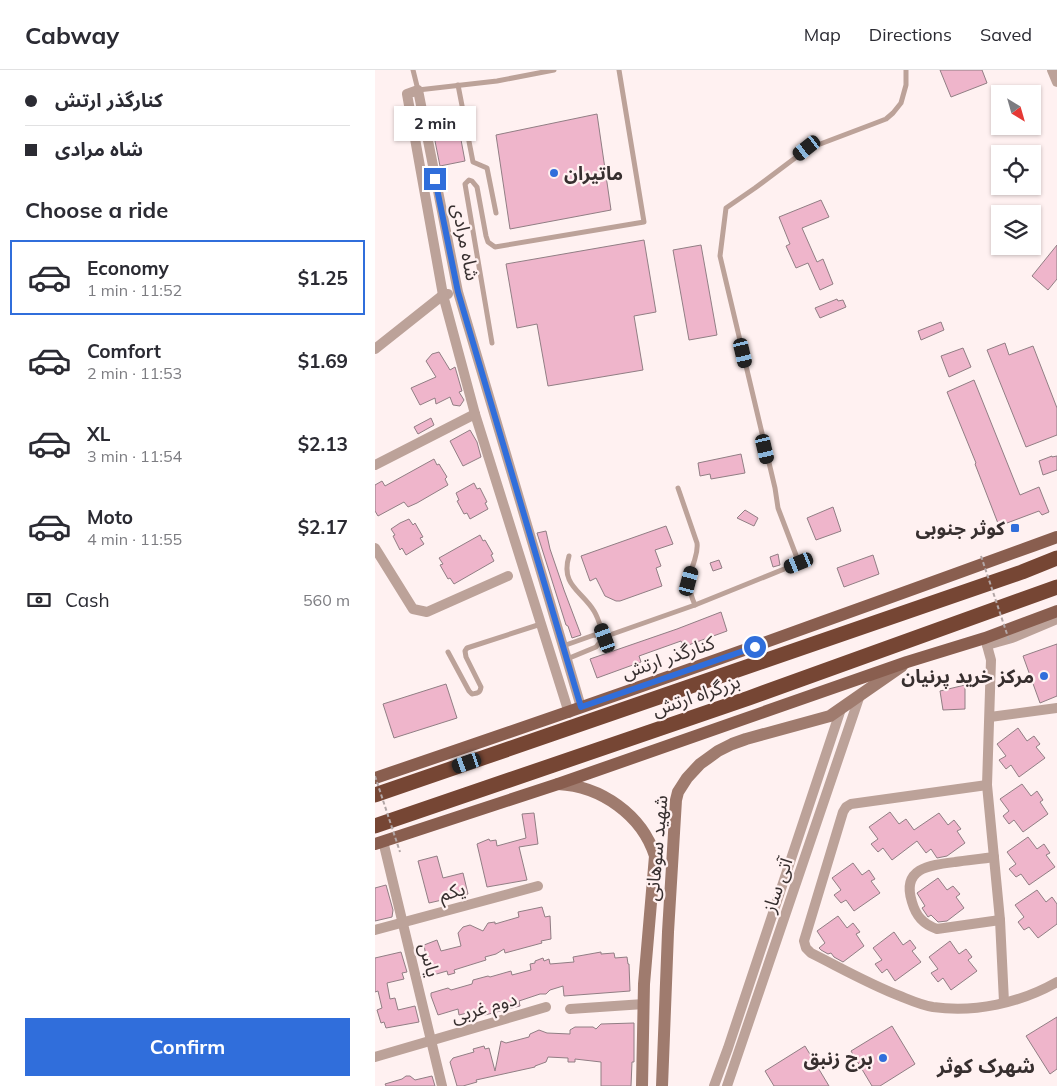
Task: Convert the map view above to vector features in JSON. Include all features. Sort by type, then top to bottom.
[{"type":"highway","name":"بزرگراه ارتش","points":[[375,795],[1022,572],[1057,558]]},
{"type":"highway","name":"بزرگراه ارتش","points":[[375,826],[749,698],[1057,587]]},
{"type":"main road","name":"کنارگذر ارتش","points":[[375,777],[569,713],[581,707],[737,654],[1057,537]]},
{"type":"main road","points":[[379,843],[558,784],[907,662],[986,642],[1057,611]]},
{"type":"main road","name":"شهید سوهانی","points":[[662,1086],[668,932],[678,792],[687,778],[706,760],[731,744],[824,718],[841,709],[907,662]]},
{"type":"main road","points":[[517,730],[631,706]]},
{"type":"main road","name":"شهید سوهانی","points":[[558,784],[579,787],[600,795],[631,816],[645,835],[655,856],[648,929],[642,1086]]},
{"type":"main road","points":[[648,929],[668,932]]},
{"type":"street","points":[[1052,70],[1057,82]]},
{"type":"street","name":"شاه مرادی","points":[[569,713],[475,414],[443,295],[407,94],[417,90],[458,292],[581,707]]},
{"type":"street","points":[[423,183],[435,179]]},
{"type":"street","points":[[431,230],[445,228]]},
{"type":"street","points":[[375,349],[443,295],[458,292]]},
{"type":"street","points":[[375,465],[475,414]]},
{"type":"street","points":[[375,548],[413,609],[427,612],[507,576]]},
{"type":"street","points":[[1004,1002],[1000,920],[987,785],[991,660],[986,642],[1012,638],[1057,619]]},
{"type":"street","name":"آتی ساز","points":[[727,1086],[860,695]]},
{"type":"street","points":[[990,717],[1057,708]]},
{"type":"street","name":"آتی ساز","points":[[714,1086],[729,1048],[841,709]]},
{"type":"street","points":[[834,730],[841,727],[845,729],[847,734]]},
{"type":"street","points":[[987,785],[851,804],[846,807],[804,941],[806,948],[873,986],[911,1001],[931,1006],[964,1008],[992,1006],[1039,992],[1057,982]]},
{"type":"street","name":"یاس","points":[[379,843],[403,923],[442,1086]]},
{"type":"street","points":[[994,857],[929,866],[914,875],[909,888],[914,908],[919,918],[928,926],[937,929],[1000,920]]},
{"type":"street","name":"یکم","points":[[375,930],[538,886]]},
{"type":"street","points":[[570,1009],[644,1004]]},
{"type":"street","name":"دوم غربی","points":[[375,1057],[546,1007]]},
{"type":"street","points":[[729,1048],[739,1052]]},
{"type":"lane","points":[[413,70],[417,90],[497,81],[554,70]]},
{"type":"lane","points":[[492,343],[465,184],[469,180],[477,187],[486,236],[488,242],[495,247],[644,222],[619,70]]},
{"type":"lane","points":[[567,659],[596,647],[605,638],[695,605],[799,563],[778,508],[775,488],[720,256],[726,208],[807,148],[873,124],[893,113],[901,103],[906,85],[906,70]]},
{"type":"lane","points":[[458,85],[473,162],[487,168],[496,213]]},
{"type":"lane","points":[[679,488],[698,550],[689,581],[689,593],[695,605]]},
{"type":"lane","points":[[569,556],[566,567],[571,585],[593,610],[605,638]]},
{"type":"lane","points":[[448,652],[469,691],[472,694],[477,693],[481,687],[466,657],[465,651],[467,648],[541,624]]},
{"type":"lane","points":[[563,646],[594,635],[605,638]]},
{"type":"path","points":[[981,556],[1010,643]]},
{"type":"path","points":[[375,777],[399,852]]},
{"type":"building","points":[[940,70],[982,70],[987,83],[951,97]]},
{"type":"building","points":[[443,108],[445,127],[458,124],[465,161],[440,166],[434,136],[437,134],[436,128],[439,128],[436,109]]},
{"type":"building","name":"ماتیران","points":[[597,114],[611,210],[510,229],[496,135]]},
{"type":"building","points":[[821,200],[829,217],[802,228],[817,262],[823,259],[833,284],[820,290],[808,263],[796,268],[786,246],[790,244],[779,217]]},
{"type":"building","points":[[644,240],[656,312],[634,316],[643,370],[548,386],[537,324],[517,328],[506,264]]},
{"type":"building","points":[[701,245],[717,335],[689,340],[673,250]]},
{"type":"building","points":[[1057,245],[1057,279],[1048,290],[1032,276]]},
{"type":"building","points":[[837,299],[838,301],[843,300],[846,307],[820,318],[815,308]]},
{"type":"building","points":[[941,322],[944,330],[921,340],[918,331]]},
{"type":"building","points":[[1005,343],[1009,355],[1033,346],[1057,408],[1057,435],[1026,447],[987,350]]},
{"type":"building","points":[[963,348],[971,367],[949,377],[941,356]]},
{"type":"building","points":[[439,352],[450,370],[455,367],[462,391],[459,392],[464,400],[460,406],[453,405],[450,397],[436,404],[435,398],[420,405],[411,388],[436,377],[426,361],[432,354]]},
{"type":"building","points":[[974,380],[1020,495],[1039,487],[1049,512],[1042,515],[1039,511],[999,526],[947,392]]},
{"type":"building","points":[[431,418],[434,425],[418,434],[414,427]]},
{"type":"building","points":[[470,430],[477,442],[481,457],[463,466],[450,441]]},
{"type":"building","points":[[741,454],[745,473],[711,479],[710,474],[700,476],[698,463]]},
{"type":"building","points":[[1057,456],[1057,470],[1043,475],[1039,461]]},
{"type":"building","points":[[434,459],[447,477],[445,479],[448,485],[408,507],[404,502],[378,516],[375,511],[375,485],[382,481],[385,486]]},
{"type":"building","points":[[474,483],[477,489],[480,488],[487,502],[485,503],[488,509],[470,519],[467,513],[464,514],[457,501],[459,500],[456,493]]},
{"type":"building","points":[[833,507],[841,531],[816,540],[807,518]]},
{"type":"building","points":[[745,510],[758,518],[754,526],[737,518]]},
{"type":"building","points":[[409,519],[413,525],[415,523],[423,537],[420,538],[424,544],[406,555],[402,548],[400,550],[391,529]]},
{"type":"building","points":[[666,526],[673,544],[655,550],[661,566],[656,568],[662,586],[616,601],[605,596],[596,578],[590,581],[581,556]]},
{"type":"building","points":[[546,531],[550,549],[581,635],[572,638],[566,625],[537,533]]},
{"type":"building","points":[[480,535],[493,554],[491,555],[494,561],[454,584],[450,578],[448,579],[440,565],[443,564],[439,558]]},
{"type":"building","points":[[778,554],[780,565],[773,567],[770,557]]},
{"type":"building","points":[[873,555],[879,574],[844,587],[837,568]]},
{"type":"building","points":[[719,560],[722,568],[713,571],[710,563]]},
{"type":"building","points":[[721,612],[727,631],[683,647],[681,641],[639,656],[641,662],[597,678],[590,659]]},
{"type":"building","name":"مرکز خرید پرنیان","points":[[1057,644],[1057,696],[1040,703],[1023,656]]},
{"type":"building","points":[[446,684],[457,718],[394,738],[383,704]]},
{"type":"building","points":[[965,685],[965,709],[943,710],[940,691]]},
{"type":"building","points":[[1018,728],[1027,741],[1034,736],[1040,744],[1036,747],[1045,758],[1019,777],[1011,765],[1006,769],[999,760],[1006,756],[997,744]]},
{"type":"building","points":[[1022,784],[1031,796],[1037,791],[1043,800],[1040,802],[1048,814],[1023,832],[1014,820],[1009,824],[1003,816],[1009,811],[1000,799]]},
{"type":"building","points":[[890,812],[899,824],[906,819],[914,830],[939,813],[948,825],[954,820],[961,829],[957,831],[965,843],[947,856],[937,858],[931,849],[926,853],[917,841],[892,860],[883,848],[878,852],[871,844],[878,839],[869,827]]},
{"type":"building","points":[[534,813],[538,844],[519,847],[527,880],[487,887],[477,844],[489,839],[490,841],[496,840],[497,846],[526,838],[522,814]]},
{"type":"building","points":[[1028,837],[1037,849],[1044,844],[1050,853],[1046,855],[1055,867],[1029,885],[1021,874],[1016,877],[1009,869],[1016,864],[1007,852]]},
{"type":"building","points":[[437,856],[443,878],[463,873],[468,894],[429,903],[418,861]]},
{"type":"building","points":[[853,863],[862,875],[869,870],[875,879],[871,881],[880,893],[854,911],[846,900],[841,903],[834,895],[841,890],[832,878]]},
{"type":"building","points":[[938,878],[947,890],[953,886],[960,894],[956,897],[964,908],[947,921],[938,922],[931,915],[928,917],[922,908],[925,906],[917,893]]},
{"type":"building","points":[[386,885],[393,910],[392,917],[375,921],[375,888]]},
{"type":"building","points":[[1037,890],[1046,902],[1052,897],[1057,904],[1057,924],[1038,938],[1029,927],[1024,930],[1018,922],[1024,917],[1015,905]]},
{"type":"building","points":[[542,907],[545,917],[550,916],[551,939],[505,953],[504,949],[496,954],[485,957],[486,960],[454,970],[455,973],[448,975],[447,971],[433,975],[429,974],[424,945],[437,940],[441,951],[461,946],[458,933],[463,927],[470,925],[483,931],[488,923],[495,922],[495,924],[519,917],[518,912]]},
{"type":"building","points":[[838,916],[847,928],[853,923],[860,932],[856,934],[864,946],[843,962],[831,953],[828,954],[819,948],[825,943],[817,931]]},
{"type":"building","points":[[894,932],[903,945],[910,940],[916,948],[912,951],[921,962],[895,981],[887,969],[882,973],[875,964],[882,960],[873,948]]},
{"type":"building","points":[[950,941],[959,954],[966,949],[972,957],[968,960],[977,971],[951,990],[943,978],[938,982],[931,973],[938,969],[929,957]]},
{"type":"building","points":[[401,952],[407,972],[402,973],[404,979],[387,983],[390,999],[395,998],[398,1010],[415,1006],[419,1022],[386,1028],[384,1022],[381,1023],[377,1010],[382,1008],[378,991],[375,992],[375,958]]},
{"type":"building","points":[[601,952],[601,954],[614,953],[615,958],[627,957],[630,991],[564,996],[563,986],[550,990],[546,994],[540,994],[519,1001],[520,1006],[481,1016],[479,1010],[459,1015],[458,1009],[438,1015],[431,996],[431,993],[472,984],[473,980],[488,976],[511,971],[512,975],[531,970],[530,964],[543,958],[544,961],[549,959],[550,964],[574,962],[573,957]]},
{"type":"building","points":[[1057,1017],[1057,1069],[1050,1074],[1026,1036]]},
{"type":"building","points":[[634,1023],[634,1062],[632,1062],[631,1086],[601,1086],[601,1062],[575,1059],[575,1062],[568,1062],[568,1058],[548,1057],[546,1062],[535,1067],[457,1086],[450,1062],[453,1058],[474,1052],[473,1049],[484,1046],[485,1049],[489,1048],[495,1071],[501,1041],[506,1043],[529,1037],[530,1034],[539,1030],[547,1033],[570,1034],[570,1030],[575,1027],[593,1027],[596,1029],[601,1024]]},
{"type":"building","name":"برج زنبق","points":[[892,1026],[915,1064],[880,1086],[872,1086],[851,1051]]},
{"type":"building","points":[[805,1046],[829,1086],[774,1086],[765,1071]]},
{"type":"building","points":[[410,1076],[415,1080],[432,1076],[435,1086],[386,1086],[385,1084]]},
{"type":"place","name":"ماتیران","points":[[554,173]]},
{"type":"place","name":"کوثر جنوبی","points":[[1015,528]]},
{"type":"place","name":"مرکز خرید پرنیان","points":[[1044,676]]},
{"type":"place","name":"برج زنبق","points":[[883,1058]]},
{"type":"district","name":"شهرک کوثر","points":[[986,1066]]},
{"type":"route","points":[[435,179],[458,292],[581,707],[755,647]]}]
